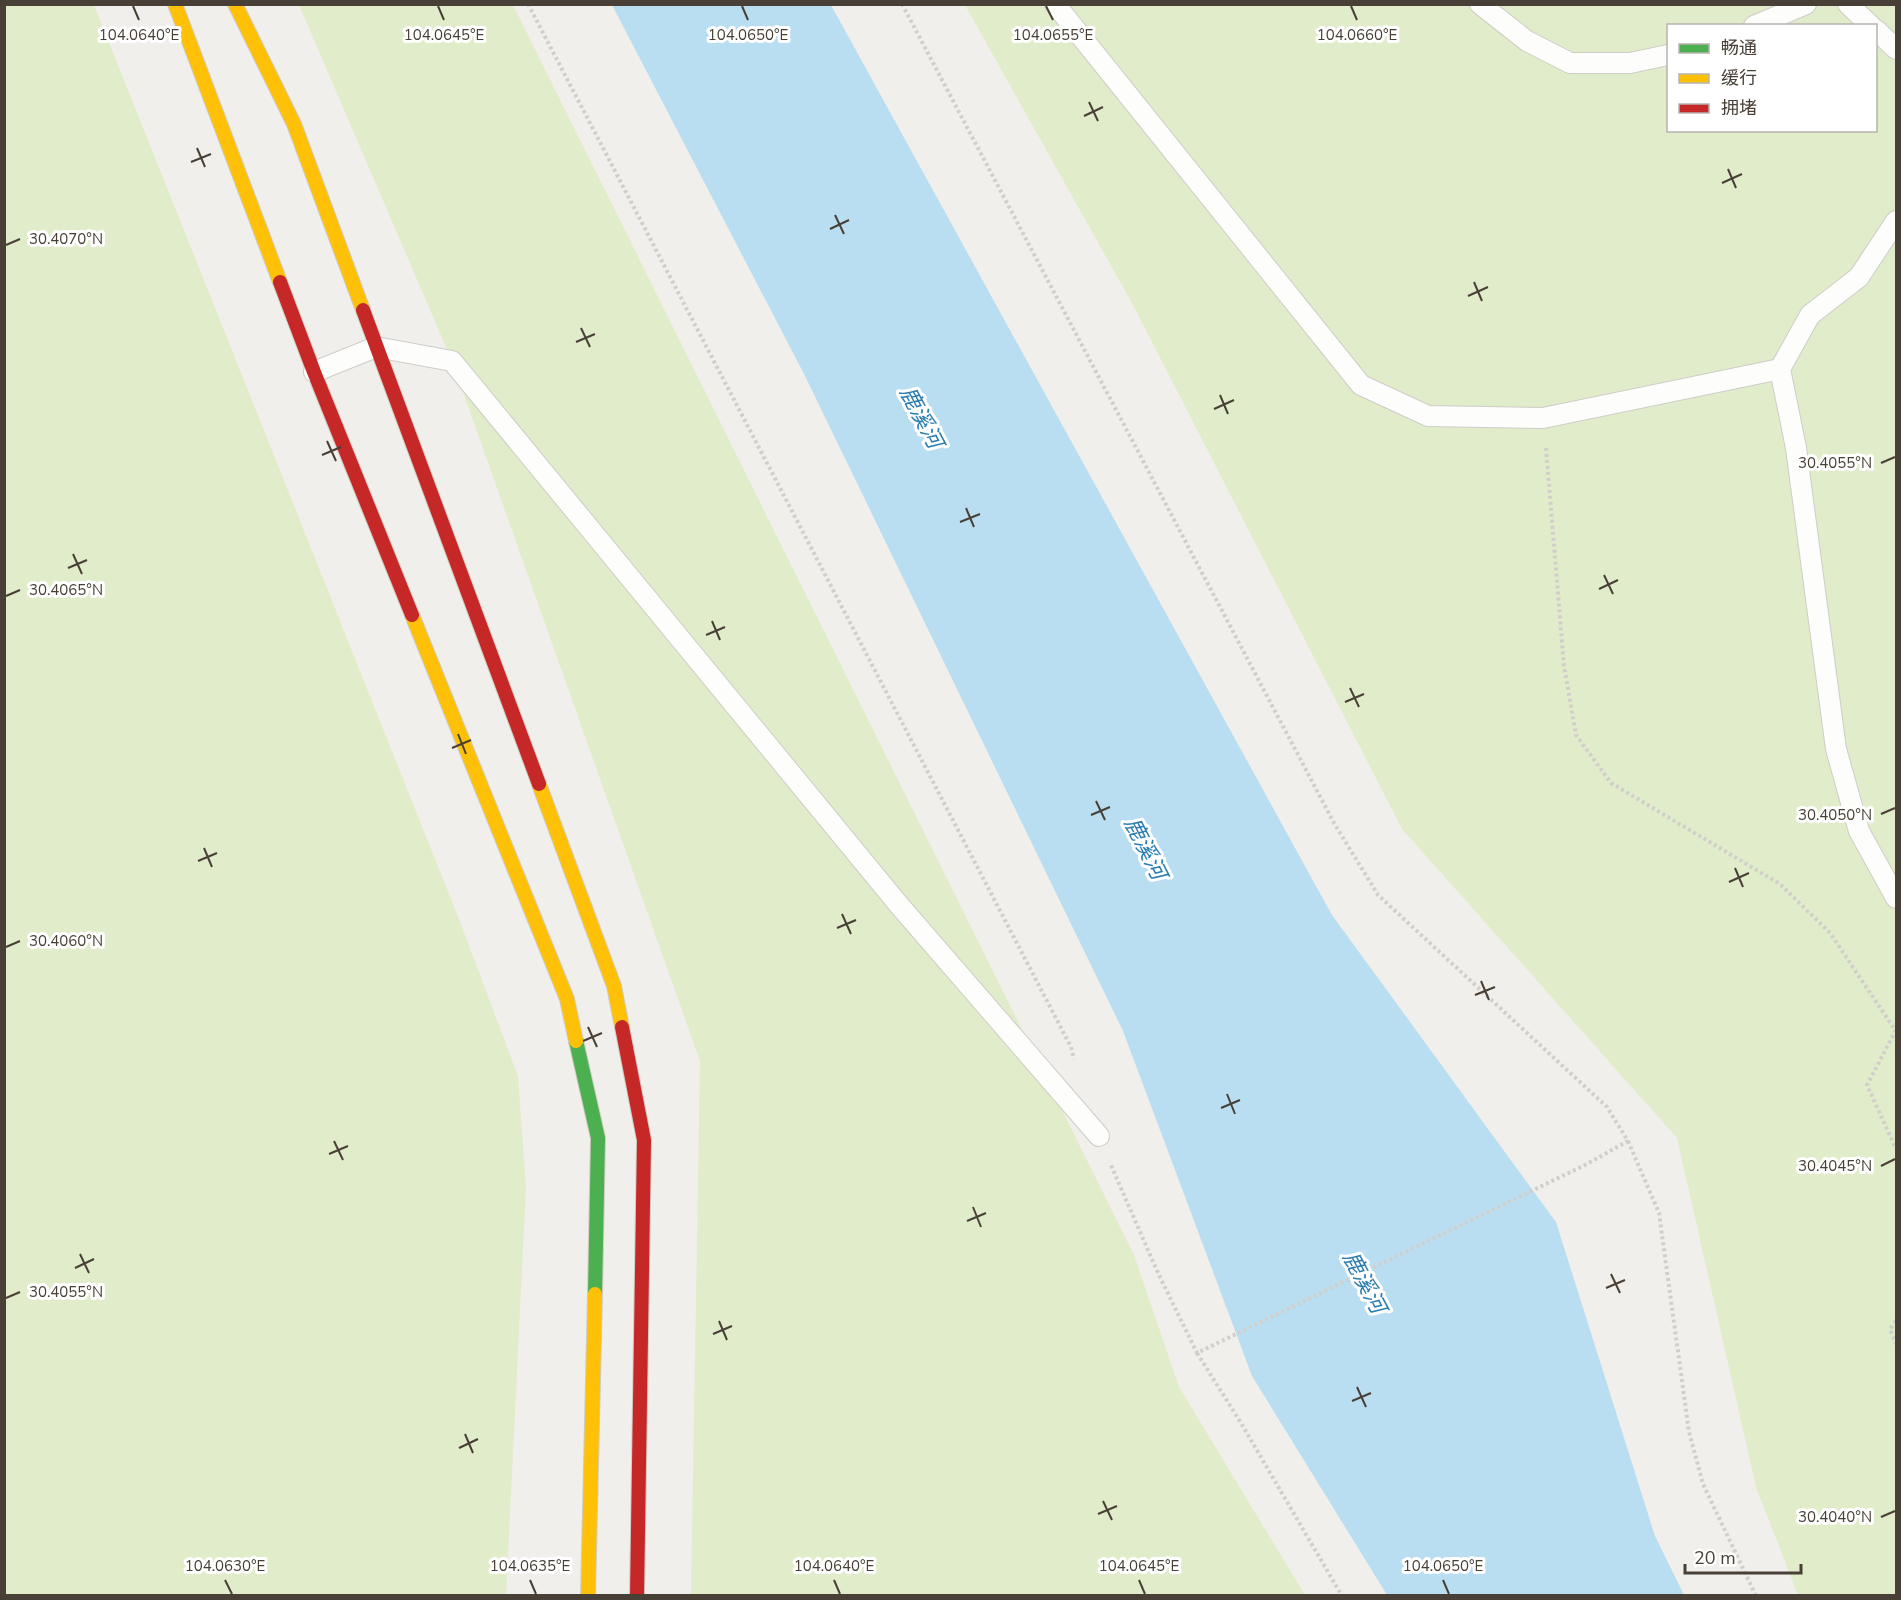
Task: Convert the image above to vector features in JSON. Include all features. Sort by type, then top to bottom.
[{"type":"street","points":[[175,4],[314,372],[567,999],[598,1138],[588,1596]]},
{"type":"street","points":[[235,4],[294,124],[614,986],[644,1140],[637,1596]]},
{"type":"lane","points":[[1055,4],[1361,385],[1428,416],[1543,418],[1780,369]]},
{"type":"lane","points":[[1480,4],[1527,41],[1570,63],[1630,63],[1667,55]]},
{"type":"lane","points":[[1760,24],[1806,4]]},
{"type":"lane","points":[[1848,4],[1869,24]]},
{"type":"lane","points":[[1877,32],[1896,49]]},
{"type":"lane","points":[[1896,221],[1859,277],[1810,315],[1780,369],[1796,448],[1836,749],[1859,831],[1896,898]]},
{"type":"lane","points":[[314,372],[376,347],[452,360],[891,896],[1099,1136]]},
{"type":"path","points":[[528,4],[1065,1037],[1078,1070]]},
{"type":"path","points":[[902,4],[1334,823],[1378,895],[1607,1107],[1628,1141],[1659,1213],[1689,1432],[1703,1484],[1756,1596]]},
{"type":"path","points":[[1543,418],[1564,666],[1576,735],[1611,783],[1780,884],[1830,933],[1896,1030],[1867,1085],[1896,1149]]},
{"type":"path","points":[[1099,1136],[1158,1274],[1197,1353],[1247,1433],[1341,1596]]},
{"type":"path","points":[[1197,1353],[1585,1165],[1628,1141]]},
{"type":"path","points":[[1896,1321],[1890,1329],[1896,1344]]},
{"type":"green space","points":[[5,4],[94,5],[459,919],[518,1076],[526,1188],[506,1595],[5,1595]]},
{"type":"green space","points":[[299,5],[513,5],[1134,1255],[1179,1387],[1305,1595],[691,1595],[700,1061],[452,361]]},
{"type":"green space","points":[[965,5],[1896,5],[1896,1595],[1798,1595],[1756,1487],[1677,1138],[1402,829],[1133,305]]},
{"type":"water","name":"鹿溪河","points":[[612,5],[831,5],[1332,915],[1556,1222],[1655,1536],[1684,1595],[1387,1595],[1252,1376],[1123,1031],[804,374]]},
{"type":"traffic: fast","points":[[576,1041],[598,1138],[595,1294]]},
{"type":"traffic: slow","points":[[175,4],[280,282]]},
{"type":"traffic: slow","points":[[235,4],[294,124],[363,310]]},
{"type":"traffic: slow","points":[[412,615],[567,999],[576,1041]]},
{"type":"traffic: slow","points":[[539,784],[614,986],[622,1027]]},
{"type":"traffic: slow","points":[[588,1596],[595,1294]]},
{"type":"traffic: jam","points":[[280,282],[412,615]]},
{"type":"traffic: jam","points":[[363,310],[539,784]]},
{"type":"traffic: jam","points":[[622,1027],[644,1140],[637,1596]]}]
